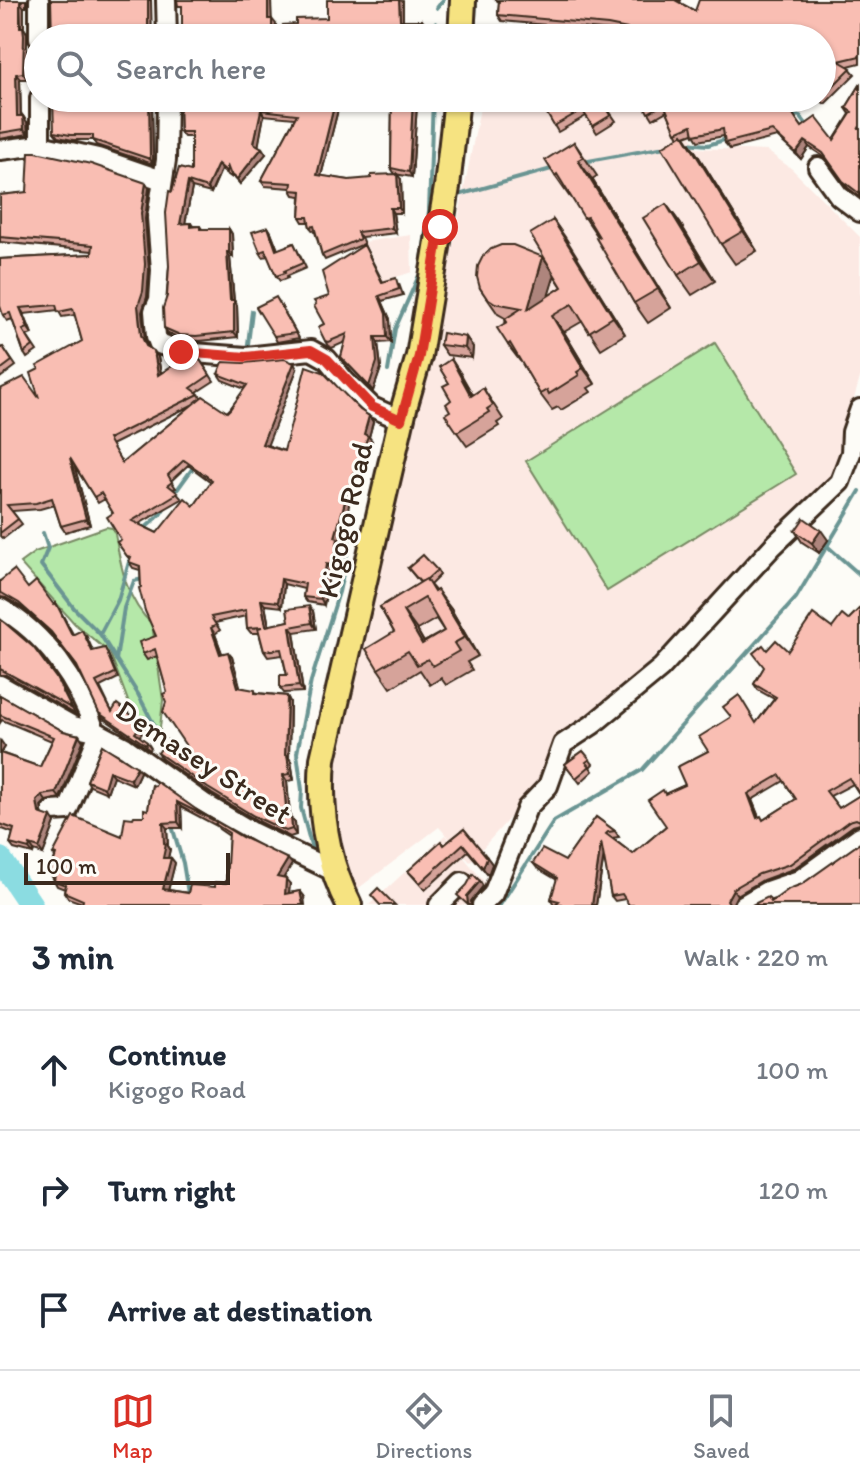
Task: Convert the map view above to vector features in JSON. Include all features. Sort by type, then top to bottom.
[{"type":"main road","points":[[462,24],[463,0]]},
{"type":"main road","name":"Kigogo Road","points":[[349,905],[333,871],[321,788],[323,759],[401,420],[419,356],[447,187],[455,112]]},
{"type":"street","points":[[39,0],[39,24]]},
{"type":"street","points":[[166,0],[167,24]]},
{"type":"street","points":[[40,112],[40,145]]},
{"type":"street","points":[[167,112],[166,160],[157,218],[161,270],[159,300],[154,311],[159,344],[181,352],[246,357],[311,350],[327,359],[372,407],[401,420]]},
{"type":"street","points":[[0,150],[40,145],[98,158],[162,180]]},
{"type":"street","points":[[818,167],[839,196],[860,212]]},
{"type":"street","points":[[482,905],[493,894],[527,808],[548,786],[563,744],[592,725],[661,668],[773,546],[840,482],[851,453],[852,432],[860,409]]},
{"type":"street","name":"Demasey Street","points":[[0,608],[24,624],[49,649],[88,709],[97,732],[125,747],[205,804],[252,832],[333,871]]},
{"type":"street","points":[[0,685],[73,726],[97,732],[68,810],[52,811]]},
{"type":"street","points":[[743,905],[767,891],[799,880],[860,836]]},
{"type":"street","points":[[439,905],[462,882]]},
{"type":"shaded area","points":[[479,112],[682,112],[697,148],[767,151],[792,169],[860,237],[860,378],[830,481],[607,704],[470,862],[439,827],[351,894],[338,864],[331,770],[392,481],[449,265]]},
{"type":"shaded area","points":[[411,235],[412,272],[381,282],[364,242]]},
{"type":"shaded area","points":[[445,835],[492,891],[478,905],[369,905]]},
{"type":"green space","points":[[715,343],[796,474],[607,591],[526,461]]},
{"type":"green space","points":[[106,527],[112,528],[115,534],[130,594],[152,624],[163,700],[159,737],[141,722],[128,701],[110,653],[75,624],[20,563],[35,552]]},
{"type":"building","points":[[0,0],[22,0],[23,73],[16,74],[17,116],[23,116],[24,129],[0,133]]},
{"type":"building","points":[[51,0],[148,0],[148,24],[52,24]]},
{"type":"building","points":[[177,0],[268,0],[268,19],[272,19],[272,24],[182,24],[182,6],[178,6]]},
{"type":"building","points":[[327,0],[399,0],[400,20],[422,20],[422,24],[296,24],[296,19],[327,18]]},
{"type":"building","points":[[499,0],[675,0],[695,11],[699,0],[860,0],[860,56],[839,61],[851,68],[836,83],[836,24],[597,24],[498,15]]},
{"type":"building","points":[[860,85],[860,194],[843,181],[823,153],[805,141],[796,153],[772,131],[725,143],[723,129],[694,135],[692,125],[676,132],[667,112],[791,112],[802,127],[816,117],[834,140],[852,112],[846,108]]},
{"type":"building","points":[[53,112],[149,112],[150,159],[93,140],[93,135],[54,132]]},
{"type":"building","points":[[179,112],[261,112],[254,143],[262,148],[237,179],[227,165],[227,172],[218,164],[207,188],[188,182],[180,224],[191,223],[191,227],[200,226],[200,229],[229,229],[227,252],[230,300],[234,300],[234,332],[196,336],[180,335],[164,328],[163,308],[169,266],[166,213],[169,191],[172,192],[179,168],[191,171],[191,132],[180,132]]},
{"type":"building","points":[[279,112],[333,112],[317,175],[349,180],[397,174],[399,208],[390,208],[392,228],[357,232],[360,239],[322,255],[314,226],[310,227],[308,217],[300,217],[302,191],[291,190],[292,183],[261,181],[297,114]]},
{"type":"building","points":[[392,112],[412,112],[409,172],[391,168]]},
{"type":"building","points":[[546,112],[578,112],[554,126]]},
{"type":"building","points":[[583,112],[609,112],[611,115],[593,126]]},
{"type":"building","points":[[683,134],[743,231],[721,244],[662,147]]},
{"type":"building","points":[[574,142],[583,157],[578,160],[658,289],[634,303],[587,217],[584,218],[545,160]]},
{"type":"building","points":[[29,152],[91,164],[146,183],[141,213],[145,264],[143,291],[138,306],[141,335],[146,346],[154,351],[158,375],[183,359],[200,360],[210,375],[191,388],[199,394],[108,439],[122,463],[203,396],[227,412],[230,409],[247,385],[218,374],[223,362],[285,359],[294,363],[262,444],[284,451],[306,366],[323,372],[369,416],[364,434],[368,436],[351,480],[335,537],[338,538],[334,565],[326,564],[321,599],[303,597],[305,584],[281,579],[278,602],[261,600],[266,626],[289,621],[287,609],[309,606],[312,623],[290,627],[299,686],[280,688],[280,675],[287,675],[281,649],[264,651],[258,628],[262,627],[247,628],[246,610],[211,617],[216,625],[211,628],[220,654],[228,652],[238,687],[255,690],[255,693],[287,696],[285,755],[290,774],[283,775],[287,818],[291,818],[292,829],[286,831],[254,816],[158,753],[167,740],[197,762],[163,712],[166,702],[163,694],[167,692],[155,649],[143,654],[139,642],[156,636],[139,588],[140,566],[129,562],[131,557],[117,542],[121,540],[107,517],[113,513],[101,493],[94,497],[70,458],[86,519],[61,526],[52,498],[36,503],[7,505],[18,519],[0,533],[0,389],[24,377],[39,398],[31,373],[39,369],[37,366],[82,341],[73,309],[58,312],[56,305],[20,308],[28,328],[23,330],[33,346],[24,353],[10,313],[3,315],[0,306],[0,259],[92,254],[93,245],[0,237],[0,195],[27,192]],"holes":[[[184,460],[212,480],[194,506],[185,498],[157,533],[132,521],[178,493],[168,485],[172,482],[168,475]]]},
{"type":"building","points":[[666,204],[701,261],[678,275],[643,218]]},
{"type":"building","points":[[553,220],[613,317],[589,332],[572,304],[552,316],[583,368],[577,372],[579,375],[549,394],[547,390],[540,394],[510,343],[508,345],[497,328],[522,308],[495,303],[486,297],[477,277],[483,256],[501,245],[513,245],[543,257],[528,309],[562,287],[530,234]]},
{"type":"building","points":[[268,227],[276,250],[294,243],[303,263],[276,276],[265,250],[260,252],[252,232]]},
{"type":"building","points":[[364,245],[382,282],[396,278],[399,289],[379,296],[386,314],[387,337],[375,337],[377,362],[369,386],[341,357],[347,334],[325,341],[318,327],[324,324],[314,306],[314,301],[329,296],[322,272]]},
{"type":"building","points":[[276,297],[296,333],[274,336],[256,307]]},
{"type":"building","points":[[442,333],[466,337],[465,348],[440,345]]},
{"type":"building","points":[[0,347],[12,361],[0,370]]},
{"type":"building","points":[[451,359],[471,396],[483,388],[493,405],[487,409],[489,412],[457,432],[445,414],[450,411],[446,404],[451,400],[443,386],[449,383],[439,367]]},
{"type":"building","points":[[804,518],[821,530],[812,543],[795,531]]},
{"type":"building","points":[[423,555],[437,570],[420,582],[408,568]]},
{"type":"building","points":[[14,570],[28,588],[36,581],[54,605],[56,603],[72,635],[82,630],[92,651],[105,648],[115,673],[96,682],[112,712],[117,704],[142,723],[135,733],[147,742],[146,745],[99,713],[77,666],[51,632],[19,603],[0,592],[0,581]]},
{"type":"building","points":[[426,579],[434,592],[437,590],[465,637],[454,643],[459,651],[433,666],[428,659],[417,665],[408,651],[378,669],[366,649],[394,632],[380,607]],"holes":[[[425,598],[444,631],[422,644],[403,611]]]},
{"type":"building","points":[[860,608],[860,795],[860,821],[849,821],[790,864],[759,874],[733,889],[727,900],[730,905],[629,905],[622,894],[611,896],[601,842],[592,905],[554,905],[559,901],[551,899],[557,878],[533,863],[542,849],[565,861],[596,817],[615,831],[606,834],[633,854],[666,826],[648,800],[663,790],[665,794],[685,785],[677,767],[708,751],[699,737],[731,717],[723,707],[739,695],[756,723],[776,697],[754,684],[764,667],[753,653],[763,645],[767,650],[776,640],[788,651],[813,614],[832,628],[842,615],[848,620]],"holes":[[[780,775],[796,799],[763,820],[761,816],[757,818],[748,794]],[[849,778],[860,795],[839,808],[826,791]]]},
{"type":"building","points":[[0,619],[33,647],[56,678],[71,708],[0,669]]},
{"type":"building","points":[[0,695],[63,731],[79,735],[56,793],[42,795],[37,801],[39,813],[51,817],[39,848],[10,844],[14,829],[0,824],[0,753],[40,767],[54,737],[0,715]]},
{"type":"building","points":[[102,745],[137,767],[130,779],[109,771],[104,788],[87,781]]},
{"type":"building","points":[[583,751],[590,759],[586,762],[590,766],[576,778],[565,764]]},
{"type":"building","points":[[157,782],[242,837],[288,859],[277,877],[286,879],[285,894],[300,891],[303,905],[82,905],[83,900],[64,892],[66,885],[54,881],[55,875],[50,873],[56,855],[53,854],[73,816],[122,836],[125,817],[144,816],[152,785],[155,786]],"holes":[[[177,802],[217,822],[215,824],[229,833],[226,883],[215,882],[215,887],[190,885],[188,893],[163,889],[171,858],[163,858],[166,844],[163,823],[178,822]]]},
{"type":"building","points":[[464,829],[487,857],[483,868],[463,844],[420,883],[408,871],[441,841],[444,845]]},
{"type":"building","points":[[860,843],[860,905],[752,905],[768,897],[771,902]]},
{"type":"building","points":[[473,874],[480,881],[467,896],[468,905],[457,895]]},
{"type":"building","points":[[378,888],[395,905],[380,905],[371,895]]},
{"type":"waterway","points":[[437,8],[443,0]]},
{"type":"waterway","points":[[475,24],[476,0]]},
{"type":"waterway","points":[[388,371],[395,329],[420,273],[429,211],[433,112]]},
{"type":"waterway","points":[[791,114],[800,116],[809,128]]},
{"type":"waterway","points":[[685,143],[708,145],[727,139]]},
{"type":"waterway","points":[[583,162],[665,147]]},
{"type":"waterway","points":[[455,196],[555,168]]},
{"type":"waterway","points":[[247,352],[252,311]]},
{"type":"waterway","points":[[174,494],[195,465]]},
{"type":"waterway","points":[[500,905],[554,821],[642,770],[796,598],[860,491]]},
{"type":"waterway","points":[[144,529],[165,507]]},
{"type":"waterway","points":[[314,856],[301,808],[297,753],[311,681],[339,592],[352,532]]},
{"type":"waterway","points":[[43,533],[48,548],[41,565],[74,608],[100,634],[138,694],[166,748]]},
{"type":"waterway","points":[[826,545],[860,575]]},
{"type":"waterway","points":[[100,634],[118,600],[131,555]]},
{"type":"waterway","points":[[116,660],[124,608],[134,581],[143,579]]},
{"type":"waterway","points":[[172,826],[183,863],[190,905]]},
{"type":"waterway","points":[[0,859],[31,905]]},
{"type":"waterway","points":[[321,871],[329,889]]},
{"type":"route","points":[[181,352],[246,357],[311,350],[327,359],[372,407],[401,420],[419,356],[440,227]]}]
